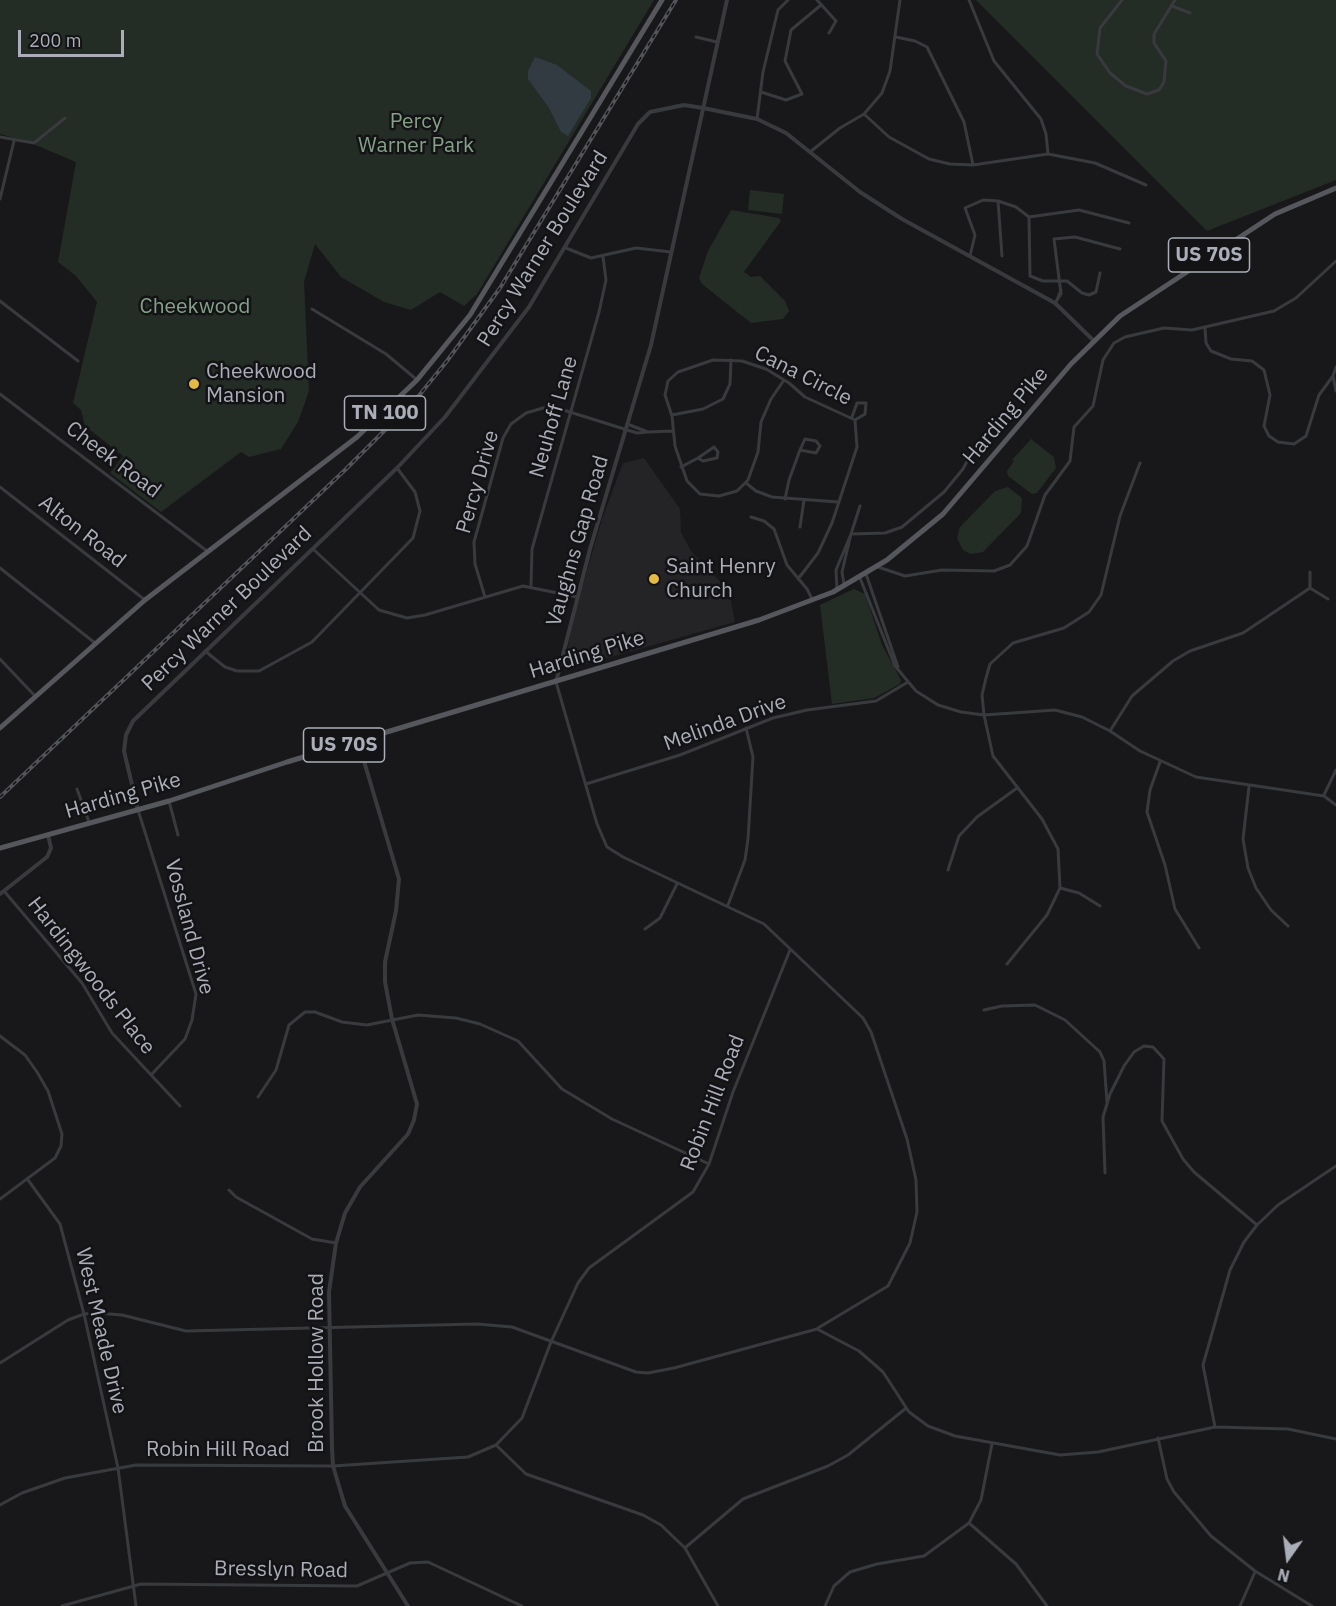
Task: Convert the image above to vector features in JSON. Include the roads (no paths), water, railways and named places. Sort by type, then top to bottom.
[{"type":"main road","name":"TN 100","points":[[0,728],[145,600],[357,437],[417,380],[470,315],[662,0]]},
{"type":"main road","name":"US 70S","points":[[1093,340],[1134,306],[1243,233],[1284,209],[1336,188]]},
{"type":"main road","name":"Harding Pike","points":[[0,848],[169,801],[358,741],[746,624],[837,590],[877,567],[918,537],[952,505],[1093,340]]},
{"type":"street","name":"Vaughns Gap Road","points":[[556,682],[577,597],[651,345],[727,0]]},
{"type":"street","points":[[757,119],[778,10],[788,0]]},
{"type":"street","points":[[817,0],[836,21],[829,33]]},
{"type":"street","points":[[810,152],[840,128],[864,114],[882,93],[890,70],[900,0]]},
{"type":"street","points":[[969,0],[994,61],[1011,85],[1034,107],[1041,119],[1046,134],[1048,154]]},
{"type":"street","points":[[1122,0],[1100,28],[1097,54],[1110,73],[1126,86],[1147,94],[1159,90],[1164,82],[1166,61],[1154,43],[1154,34],[1175,0]]},
{"type":"street","points":[[761,92],[786,100],[802,94],[785,61],[791,30],[821,4]]},
{"type":"street","points":[[1172,6],[1190,13]]},
{"type":"street","points":[[696,37],[717,42]]},
{"type":"street","points":[[896,37],[915,41],[927,47],[964,122],[973,165]]},
{"type":"street","name":"Percy Warner Boulevard","points":[[138,810],[125,761],[126,735],[133,721],[397,468],[445,417],[489,363],[529,307],[638,124],[650,112],[664,107],[684,105],[757,119],[786,133],[860,192],[902,219],[1056,302],[1093,340]]},
{"type":"street","points":[[864,114],[889,137],[929,159],[950,164],[973,165],[1048,154],[1095,163],[1146,185]]},
{"type":"street","points":[[0,137],[34,143],[49,134],[65,118]]},
{"type":"street","points":[[0,199],[14,141]]},
{"type":"street","points":[[970,256],[975,235],[964,208],[983,200],[998,201],[1016,207],[1029,217],[1079,210],[1129,223]]},
{"type":"street","points":[[998,201],[1002,256]]},
{"type":"street","points":[[1029,217],[1030,276],[1043,281],[1067,281],[1082,293],[1092,294],[1096,292],[1101,273]]},
{"type":"street","points":[[1056,302],[1059,300],[1061,290],[1054,239],[1075,237],[1120,249]]},
{"type":"street","points":[[566,248],[578,255],[603,257],[636,248],[672,252]]},
{"type":"street","name":"Neuhoff Lane","points":[[531,585],[532,549],[591,344],[606,280],[603,257]]},
{"type":"street","points":[[877,567],[894,574],[909,576],[942,570],[994,571],[1014,562],[1028,543],[1045,495],[1070,461],[1074,427],[1095,402],[1103,360],[1111,346],[1125,337],[1164,328],[1187,330],[1266,314],[1283,307],[1336,261]]},
{"type":"street","points":[[0,301],[78,361]]},
{"type":"street","points":[[312,309],[386,354],[417,380]]},
{"type":"street","points":[[1205,327],[1206,343],[1211,351],[1231,359],[1252,361],[1264,370],[1270,396],[1264,426],[1269,436],[1278,442],[1294,444],[1306,436],[1318,398],[1336,367]]},
{"type":"street","points":[[672,415],[703,410],[723,399],[730,384],[731,360]]},
{"type":"street","name":"Cana Circle","points":[[681,467],[672,415],[665,392],[671,377],[701,363],[731,360],[758,366],[784,380],[805,397],[854,419],[857,442],[838,502],[824,540],[798,579]]},
{"type":"street","points":[[1332,376],[1336,392]]},
{"type":"street","points":[[698,458],[702,461],[715,459],[718,452],[714,447],[681,467],[693,488],[704,496],[728,494],[746,483],[757,456],[758,432],[762,418],[784,380]]},
{"type":"street","name":"Cheek Road","points":[[0,394],[207,551]]},
{"type":"street","points":[[857,403],[867,404],[866,414],[854,419],[857,403]]},
{"type":"street","name":"Percy Drive","points":[[485,597],[475,564],[474,542],[503,438],[511,424],[526,413],[543,408],[570,411],[648,432],[673,431]]},
{"type":"street","points":[[785,499],[789,480],[800,450],[805,439],[816,441],[820,446],[816,453],[800,450]]},
{"type":"street","points":[[851,534],[889,532],[913,520],[955,481],[976,444]]},
{"type":"street","points":[[1007,964],[1047,915],[1060,888],[1058,849],[1042,819],[993,756],[982,695],[986,678],[990,664],[999,654],[1024,638],[1075,622],[1089,612],[1101,595],[1120,516],[1140,463]]},
{"type":"street","points":[[205,651],[225,667],[237,671],[259,671],[312,642],[413,538],[418,526],[420,511],[415,492],[397,468]]},
{"type":"street","points":[[746,483],[765,495],[785,499],[838,502]]},
{"type":"street","name":"Alton Road","points":[[0,487],[145,600]]},
{"type":"street","points":[[800,527],[804,500]]},
{"type":"street","points":[[845,586],[842,572],[860,506]]},
{"type":"street","points":[[752,517],[764,521],[776,531],[784,560],[807,589],[812,601]]},
{"type":"street","points":[[837,590],[836,570],[851,534]]},
{"type":"street","points":[[312,548],[379,610],[406,618],[425,615],[531,585],[577,597]]},
{"type":"street","points":[[0,568],[94,643]]},
{"type":"street","points":[[1310,572],[1310,588]]},
{"type":"street","points":[[866,574],[901,674]]},
{"type":"street","points":[[860,578],[884,644],[901,674],[920,694],[938,705],[961,712],[984,715],[1055,710],[1081,717],[1110,730],[1160,762],[1196,777],[1249,787],[1324,796],[1336,805]]},
{"type":"street","points":[[1110,730],[1132,696],[1173,661],[1190,651],[1244,632],[1310,588]]},
{"type":"street","points":[[1310,588],[1328,599]]},
{"type":"street","points":[[0,659],[35,696]]},
{"type":"street","points":[[0,1363],[68,1320],[84,1314],[110,1313],[186,1331],[477,1324],[512,1327],[636,1372],[648,1373],[817,1329],[888,1287],[910,1243],[917,1212],[916,1180],[907,1139],[871,1032],[863,1018],[764,924],[728,905],[677,884],[607,847],[597,824],[556,682]]},
{"type":"street","name":"Melinda Drive","points":[[586,784],[680,755],[746,728],[797,712],[876,701],[908,682]]},
{"type":"street","points":[[728,905],[745,860],[748,840],[753,757],[746,728]]},
{"type":"street","name":"Brook Hollow Road","points":[[358,741],[399,879],[396,911],[385,962],[386,982],[392,1019],[417,1104],[408,1134],[360,1187],[345,1213],[336,1243],[330,1275],[328,1329],[333,1466],[349,1514],[408,1606]]},
{"type":"street","points":[[1160,762],[1150,790],[1147,812],[1165,865],[1175,909],[1199,948]]},
{"type":"street","points":[[1324,796],[1336,770]]},
{"type":"street","points":[[1249,787],[1243,839],[1248,868],[1256,888],[1271,910],[1288,926]]},
{"type":"street","points":[[948,870],[959,836],[977,817],[1017,788]]},
{"type":"street","points":[[77,789],[89,822]]},
{"type":"street","points":[[169,801],[178,835]]},
{"type":"street","name":"Vossland Drive","points":[[138,810],[196,994],[193,1017],[185,1039],[151,1075]]},
{"type":"street","points":[[2,893],[47,857],[51,848],[48,835]]},
{"type":"street","points":[[645,930],[660,918],[677,884]]},
{"type":"street","points":[[1060,888],[1079,893],[1100,906]]},
{"type":"street","name":"Hardingwoods Place","points":[[2,893],[82,983],[112,1033],[180,1106]]},
{"type":"street","name":"Robin Hill Road","points":[[0,1506],[28,1491],[64,1478],[118,1468],[159,1463],[333,1466],[468,1457],[496,1445],[522,1418],[550,1342],[578,1283],[589,1268],[691,1193],[710,1164],[733,1092],[790,950]]},
{"type":"street","points":[[984,1010],[1002,1006],[1035,1005],[1065,1020],[1100,1052],[1104,1061],[1107,1104]]},
{"type":"street","points":[[258,1096],[276,1070],[289,1025],[305,1012],[315,1012],[342,1022],[367,1025],[418,1015],[456,1018],[495,1030],[526,1048],[552,1082],[620,1124],[710,1164]]},
{"type":"street","points":[[0,1036],[25,1055],[37,1072],[48,1091],[63,1134],[61,1146],[55,1158],[0,1199]]},
{"type":"street","points":[[1105,1173],[1103,1117],[1107,1104],[1124,1066],[1134,1052],[1144,1046],[1153,1047],[1164,1059],[1162,1121],[1176,1148],[1194,1172],[1257,1225]]},
{"type":"street","points":[[1215,1427],[1203,1365],[1230,1270],[1244,1242],[1257,1225],[1278,1205],[1336,1166]]},
{"type":"street","name":"West Meade Drive","points":[[28,1180],[60,1224],[84,1314],[118,1468],[136,1606]]},
{"type":"street","points":[[229,1190],[236,1197],[312,1239],[336,1243]]},
{"type":"street","points":[[817,1329],[859,1351],[883,1372],[905,1409],[928,1426],[992,1444],[1055,1454],[1077,1454],[1098,1452],[1158,1437],[1215,1427],[1288,1429],[1336,1439]]},
{"type":"street","points":[[686,1548],[743,1499],[828,1466],[848,1455],[905,1409]]},
{"type":"street","points":[[1158,1437],[1167,1479],[1174,1492],[1211,1536],[1255,1571],[1312,1606]]},
{"type":"street","points":[[825,1606],[834,1586],[850,1572],[877,1564],[924,1556],[969,1523],[981,1500],[992,1444]]},
{"type":"street","points":[[496,1445],[526,1474],[644,1515],[661,1525],[686,1548],[718,1606]]},
{"type":"street","points":[[969,1523],[1016,1564],[1047,1606]]},
{"type":"street","name":"Bresslyn Road","points":[[62,1606],[133,1586],[175,1583],[357,1587],[410,1563],[428,1562],[522,1606]]},
{"type":"street","points":[[1240,1606],[1255,1571]]},
{"type":"railway","points":[[0,797],[345,470],[417,398],[500,288],[676,0]]},
{"type":"place","name":"Cheekwood Mansion","points":[[194,384]]},
{"type":"place","name":"Saint Henry Church","points":[[654,579]]},
{"type":"park label","name":"Percy Warner Park","points":[[416,134]]},
{"type":"park label","name":"Cheekwood","points":[[195,307]]}]
